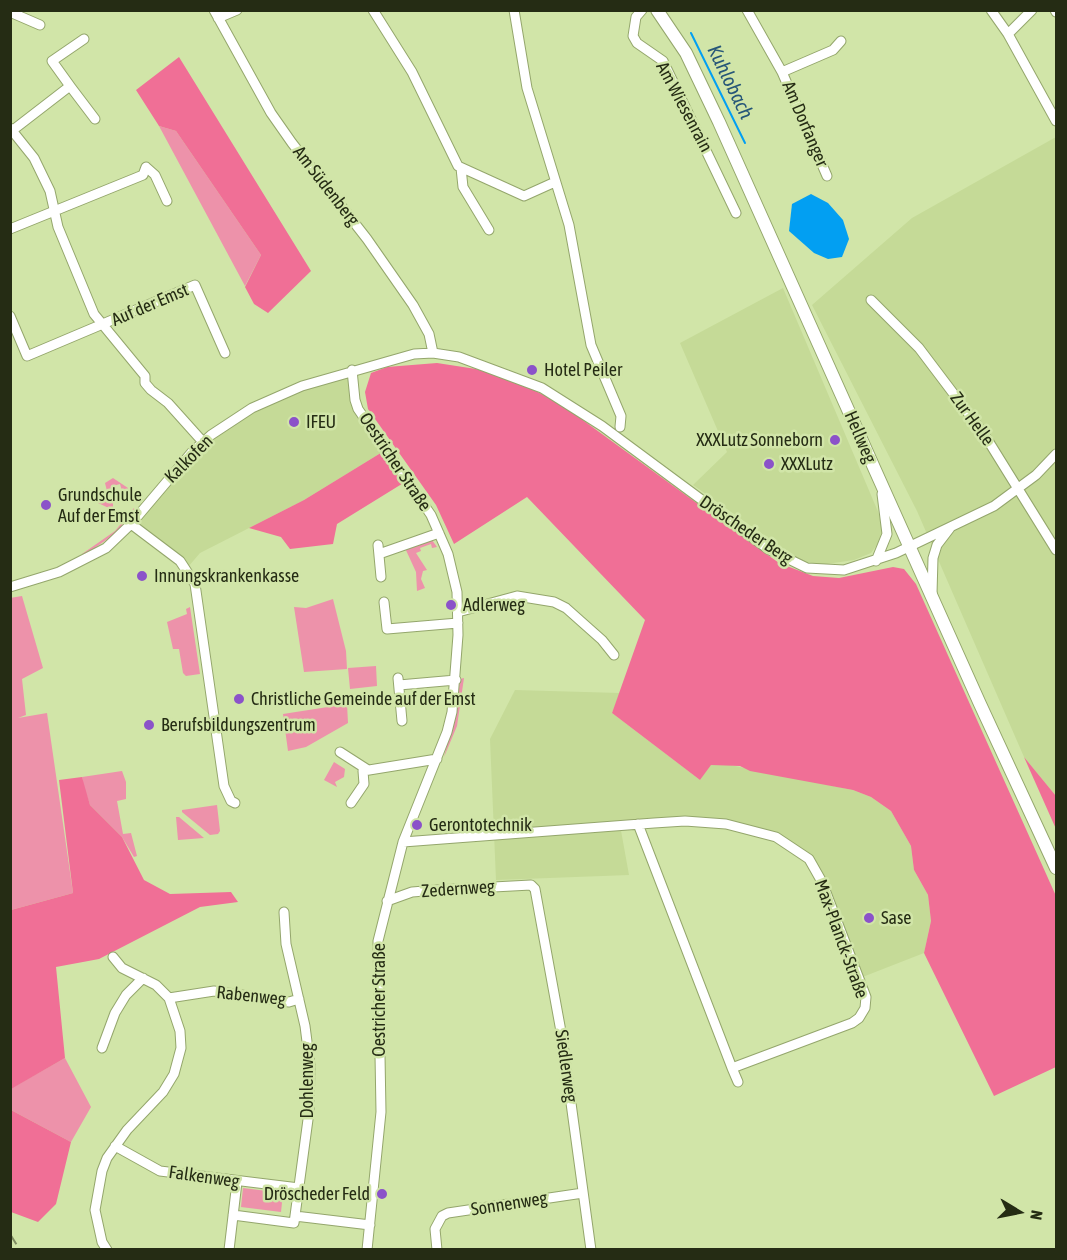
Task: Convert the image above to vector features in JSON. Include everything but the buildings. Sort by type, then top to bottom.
[{"type":"street","name":"Am Südenberg","points":[[237,10],[216,14],[287,136],[325,189],[367,239],[413,305],[429,334],[433,353]]},
{"type":"street","points":[[373,10],[412,72],[454,159],[461,168],[524,196],[555,182]]},
{"type":"street","points":[[514,10],[527,88],[569,225],[591,345],[621,416],[620,426]]},
{"type":"street","name":"Am Wiesenrain","points":[[642,10],[636,17],[633,36],[637,43],[663,61],[736,213]]},
{"type":"street","name":"Hellweg","points":[[657,10],[682,46],[699,79],[880,484],[1056,868]]},
{"type":"street","name":"Am Dorfanger","points":[[747,10],[782,72],[827,177]]},
{"type":"street","points":[[991,10],[1008,34],[1056,122]]},
{"type":"street","points":[[1008,34],[1032,10]]},
{"type":"street","points":[[10,12],[40,25]]},
{"type":"street","points":[[84,39],[52,61],[95,118]]},
{"type":"street","name":"Am Dorfanger","points":[[782,72],[833,50],[842,41]]},
{"type":"street","name":"Auf der Emst","points":[[69,86],[12,129],[34,158],[50,190],[58,227],[94,314],[145,376],[145,383],[168,403],[203,442]]},
{"type":"street","points":[[10,229],[143,175],[146,167],[155,175],[167,201]]},
{"type":"street","points":[[461,168],[463,187],[489,230]]},
{"type":"street","name":"Auf der Emst","points":[[103,325],[195,285],[225,353]]},
{"type":"street","name":"Zur Helle","points":[[871,300],[919,348],[984,434],[1056,550]]},
{"type":"street","points":[[10,316],[27,356],[103,325]]},
{"type":"street","points":[[352,370],[403,356],[433,353]]},
{"type":"street","name":"Dröscheder Berg","points":[[433,353],[459,357],[490,366],[542,388],[567,402],[629,446],[768,549],[792,563],[828,571],[853,569],[876,561],[994,506],[1036,475],[1056,454]]},
{"type":"street","name":"Kalkofen","points":[[10,586],[59,572],[106,548],[131,524],[176,469],[203,442],[261,403],[352,370]]},
{"type":"street","name":"Oestricher Straße","points":[[352,370],[358,409],[431,515],[439,533],[453,570],[458,612],[456,680],[452,712],[437,759],[403,842],[378,941],[381,1112],[367,1250]]},
{"type":"street","points":[[876,561],[887,534],[887,521],[880,484]]},
{"type":"street","points":[[131,524],[180,561],[195,584],[224,786],[231,801],[235,803]]},
{"type":"street","points":[[932,596],[933,558],[937,545],[951,527]]},
{"type":"street","name":"Oestricher Straße","points":[[381,577],[379,550],[439,533]]},
{"type":"street","points":[[458,612],[517,596],[554,602],[573,614],[614,655]]},
{"type":"street","points":[[384,602],[387,629],[458,623]]},
{"type":"street","points":[[402,721],[398,682],[456,680]]},
{"type":"street","points":[[340,752],[368,770]]},
{"type":"street","points":[[351,803],[364,784],[363,771],[437,759]]},
{"type":"street","name":"Max-Planck-Straße","points":[[403,842],[704,821],[762,832],[797,849],[813,865],[822,882],[866,997],[865,1008],[852,1023],[732,1068]]},
{"type":"street","points":[[638,824],[738,1082]]},
{"type":"street","name":"Zedernweg","points":[[387,901],[412,892],[531,885]]},
{"type":"street","name":"Siedlerweg","points":[[531,885],[535,889],[554,987],[591,1250]]},
{"type":"street","name":"Dohlenweg","points":[[284,912],[286,944],[308,1044],[311,1088],[295,1216]]},
{"type":"street","points":[[107,1250],[98,1227],[96,1195],[102,1171],[115,1146],[163,1092],[178,1064],[180,1031],[169,998],[156,985],[122,968],[113,957]]},
{"type":"street","points":[[102,1048],[106,1032],[121,1003],[143,978]]},
{"type":"street","name":"Rabenweg","points":[[169,998],[214,991],[289,1002],[299,999]]},
{"type":"street","name":"Falkenweg","points":[[115,1146],[160,1171],[299,1188]]},
{"type":"street","points":[[229,1250],[237,1182]]},
{"type":"street","name":"Sonnenweg","points":[[437,1250],[435,1229],[438,1221],[448,1213],[583,1193]]},
{"type":"street","points":[[233,1215],[294,1223],[295,1216],[370,1225]]},
{"type":"shaded area","points":[[179,57],[311,271],[268,313],[254,304],[245,287],[261,255],[176,131],[159,126],[136,90]]},
{"type":"shaded area","points":[[159,126],[176,131],[261,255],[245,286]]},
{"type":"shaded area","points":[[1056,137],[1056,796],[1024,757],[917,511],[812,305],[912,218]]},
{"type":"shaded area","points":[[783,288],[879,514],[882,529],[879,542],[871,553],[854,560],[820,565],[799,560],[693,485],[727,452],[680,343]]},
{"type":"shaded area","points":[[437,363],[476,369],[515,381],[558,402],[779,563],[813,576],[839,578],[893,567],[904,569],[916,584],[1056,896],[1056,1067],[994,1096],[924,953],[931,921],[928,895],[914,870],[911,846],[891,811],[871,797],[853,790],[750,771],[740,766],[711,765],[700,780],[612,713],[645,620],[527,497],[454,544],[436,505],[368,409],[365,392],[371,373],[387,367]]},
{"type":"shaded area","points":[[351,371],[353,401],[384,451],[304,500],[200,553],[188,567],[133,523],[193,453],[252,409]]},
{"type":"shaded area","points":[[384,451],[405,482],[337,524],[333,544],[290,549],[281,537],[249,528],[304,500]]},
{"type":"shaded area","points":[[113,478],[128,489],[122,491],[120,484],[113,486],[115,493],[107,491],[105,483]]},
{"type":"shaded area","points":[[99,494],[104,499],[113,501],[113,510],[96,502]]},
{"type":"shaded area","points":[[134,508],[137,510],[119,531],[83,556],[82,554],[115,531]]},
{"type":"shaded area","points":[[432,540],[437,547],[432,548],[431,544],[420,548],[421,551],[416,553],[427,570],[423,571],[421,579],[425,588],[417,591],[416,572],[405,548]]},
{"type":"shaded area","points":[[22,596],[43,668],[22,679],[26,715],[18,718],[47,713],[73,893],[11,910],[10,598]]},
{"type":"shaded area","points":[[333,599],[346,651],[347,669],[304,672],[294,607],[306,608]]},
{"type":"shaded area","points":[[190,607],[200,674],[186,676],[183,673],[179,649],[173,649],[167,622],[187,614],[186,609]]},
{"type":"shaded area","points":[[376,666],[377,686],[350,689],[348,668]]},
{"type":"shaded area","points":[[464,678],[457,726],[444,757],[457,707],[460,679]]},
{"type":"shaded area","points":[[515,690],[620,693],[612,713],[700,780],[710,765],[725,764],[853,790],[871,797],[891,811],[911,846],[914,870],[928,895],[931,921],[924,953],[860,978],[830,901],[797,848],[726,823],[620,825],[629,875],[496,880],[490,739]]},
{"type":"shaded area","points":[[347,704],[348,723],[306,747],[288,751],[283,714]]},
{"type":"shaded area","points":[[1024,757],[1056,796],[1056,829]]},
{"type":"shaded area","points":[[334,762],[345,769],[344,777],[335,782],[337,787],[324,780]]},
{"type":"shaded area","points":[[122,771],[126,782],[126,799],[117,801],[123,834],[131,833],[137,856],[134,857],[122,837],[90,805],[82,777]]},
{"type":"shaded area","points":[[82,777],[90,805],[122,837],[144,880],[170,894],[231,892],[238,902],[200,907],[99,959],[56,967],[65,1058],[11,1089],[11,910],[73,893],[59,780]]},
{"type":"shaded area","points":[[217,805],[220,831],[218,834],[210,835],[182,812],[182,810]]},
{"type":"shaded area","points":[[176,817],[179,817],[204,838],[178,840]]},
{"type":"shaded area","points":[[65,1058],[91,1107],[71,1142],[11,1110],[10,1089]]},
{"type":"shaded area","points":[[11,1110],[71,1142],[56,1204],[38,1222],[11,1212]]},
{"type":"shaded area","points":[[243,1188],[283,1193],[281,1212],[241,1207]]},
{"type":"water","points":[[811,194],[828,203],[843,220],[849,239],[842,257],[828,259],[814,253],[789,231],[792,204]]},
{"type":"waterway","name":"Kuhlobach","points":[[691,33],[745,143]]},
{"type":"railway","points":[[10,1234],[20,1250]]},
{"type":"place","name":"Hotel Peiler","points":[[532,370]]},
{"type":"place","name":"IFEU","points":[[294,422]]},
{"type":"place","name":"XXXLutz Sonneborn","points":[[835,440]]},
{"type":"place","name":"XXXLutz","points":[[769,464]]},
{"type":"place","name":"Grundschule Auf der Emst","points":[[46,505]]},
{"type":"place","name":"Innungskrankenkasse","points":[[142,576]]},
{"type":"place","name":"Adlerweg","points":[[451,605]]},
{"type":"place","name":"Christliche Gemeinde auf der Emst","points":[[239,699]]},
{"type":"place","name":"Berufsbildungszentrum","points":[[149,725]]},
{"type":"place","name":"Gerontotechnik","points":[[417,825]]},
{"type":"place","name":"Sase","points":[[869,918]]},
{"type":"place","name":"Dröscheder Feld","points":[[382,1194]]}]
